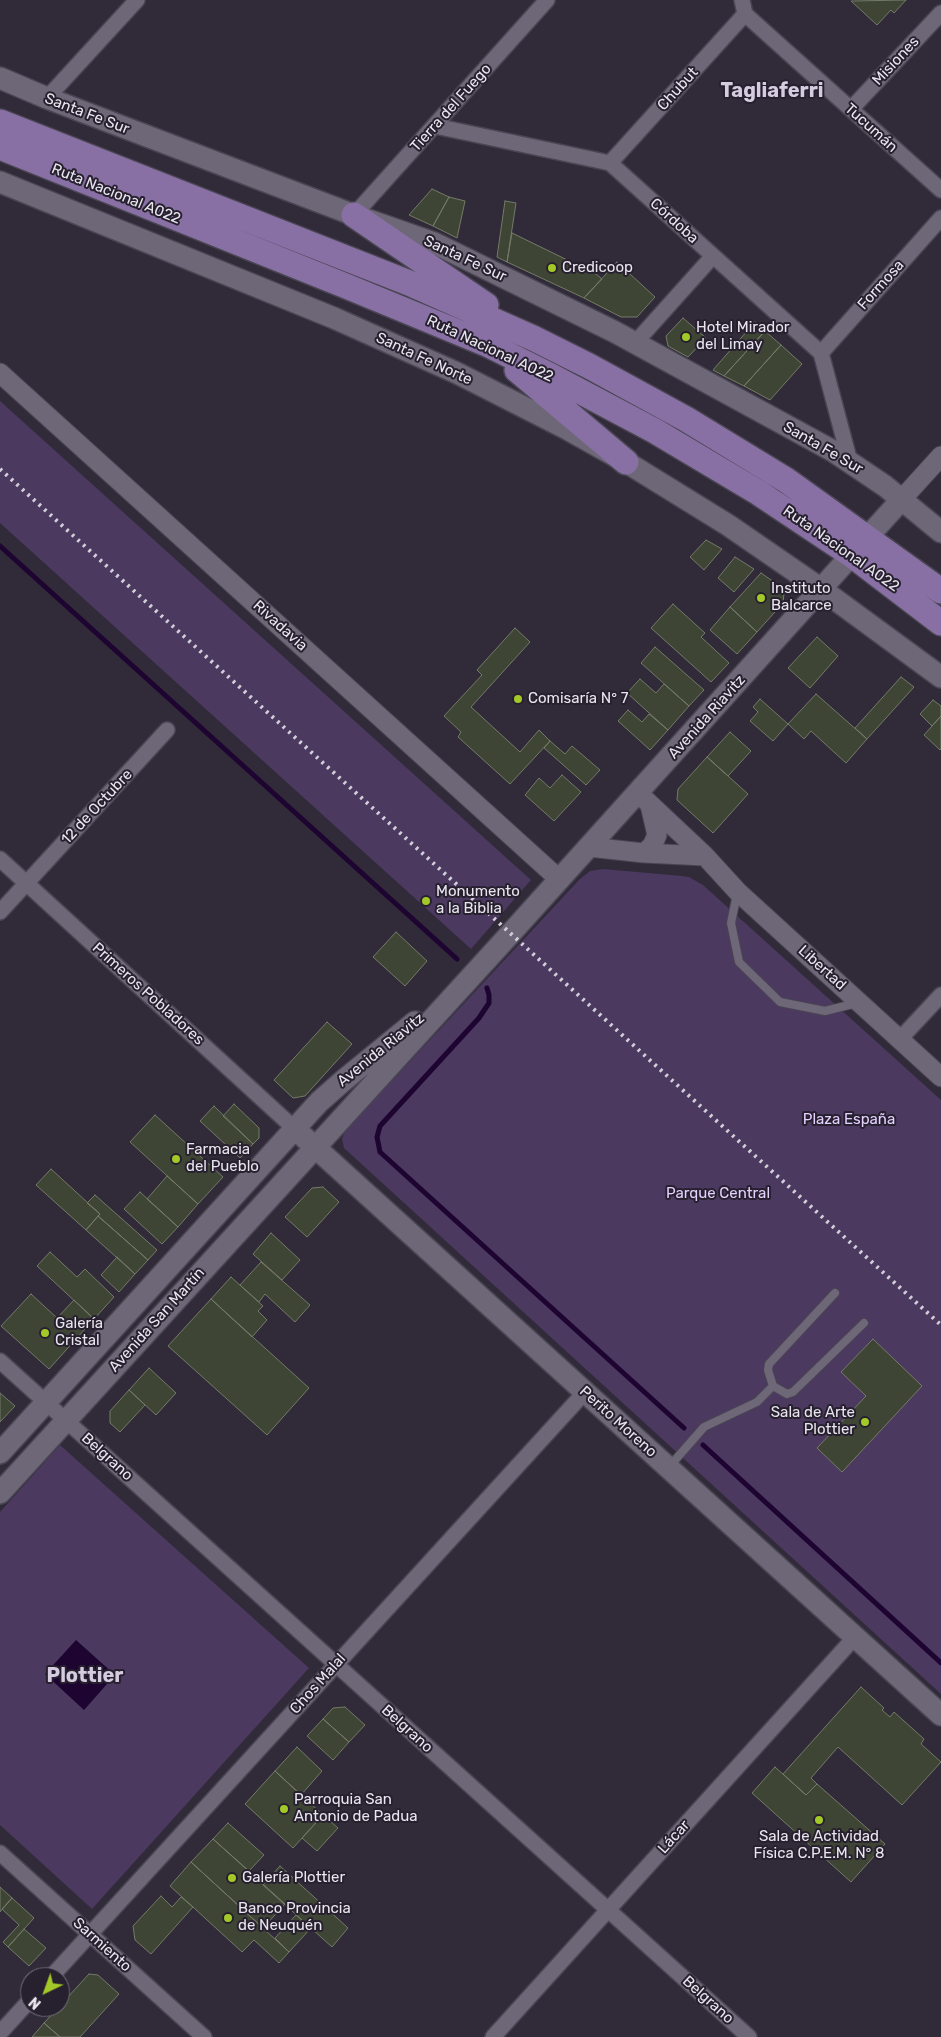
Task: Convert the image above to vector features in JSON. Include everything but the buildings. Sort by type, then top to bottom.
[{"type":"highway","name":"Ruta Nacional A022","points":[[0,122],[409,283],[533,338],[589,366],[686,419],[786,480],[860,546],[941,623]]},
{"type":"highway","name":"Ruta Nacional A022","points":[[0,147],[337,282],[488,345],[663,435],[759,493],[941,591]]},
{"type":"highway","points":[[354,215],[533,338]]},
{"type":"highway","points":[[488,345],[626,462]]},
{"type":"main road","name":"Santa Fe Sur","points":[[0,78],[47,98],[354,215],[434,243],[635,343],[850,462],[902,499],[940,530]]},
{"type":"main road","name":"Santa Fe Norte","points":[[0,182],[334,318],[513,400],[626,462],[728,525],[821,589],[941,677]]},
{"type":"main road","name":"Avenida Riavitz","points":[[315,1146],[589,847],[644,799],[821,589],[902,499]]},
{"type":"main road","name":"Avenida Riavitz","points":[[295,1129],[344,1080],[472,976]]},
{"type":"main road","name":"Perito Moreno","points":[[295,1129],[941,1715]]},
{"type":"main road","name":"Avenida San Martín","points":[[0,1453],[295,1129]]},
{"type":"main road","name":"Avenida San Martín","points":[[0,1493],[315,1146]]},
{"type":"street","points":[[47,98],[137,0]]},
{"type":"street","name":"Tierra del Fuego","points":[[354,215],[547,0]]},
{"type":"street","name":"Tucumán","points":[[744,7],[850,110],[941,190]]},
{"type":"street","name":"Chubut","points":[[610,163],[744,7]]},
{"type":"street","name":"Misiones","points":[[850,110],[941,13]]},
{"type":"street","points":[[435,126],[610,163]]},
{"type":"street","name":"Córdoba","points":[[610,163],[820,353]]},
{"type":"street","name":"Formosa","points":[[820,353],[941,218]]},
{"type":"street","points":[[635,343],[713,256]]},
{"type":"street","points":[[820,353],[850,462]]},
{"type":"street","name":"Rivadavia","points":[[0,373],[560,880]]},
{"type":"street","points":[[816,443],[829,437],[837,419]]},
{"type":"street","name":"Avenida Riavitz","points":[[902,499],[941,456]]},
{"type":"street","name":"12 de Octubre","points":[[0,912],[167,730]]},
{"type":"street","points":[[644,799],[657,835],[652,846],[644,853]]},
{"type":"street","name":"Libertad","points":[[644,799],[705,856],[738,892],[941,1076]]},
{"type":"street","points":[[589,847],[644,853],[705,856]]},
{"type":"street","name":"Primeros Pobladores","points":[[0,859],[295,1129]]},
{"type":"street","points":[[900,1040],[941,995]]},
{"type":"street","name":"Belgrano","points":[[0,1361],[748,2037]]},
{"type":"street","name":"Chos Malal","points":[[60,1967],[585,1392]]},
{"type":"street","name":"Lácar","points":[[493,2037],[855,1637]]},
{"type":"street","name":"Sarmiento","points":[[0,1852],[204,2037]]},
{"type":"street","points":[[0,2033],[20,2011]]},
{"type":"lane","points":[[738,892],[731,923],[740,962],[780,1002],[825,1011],[859,1002]]},
{"type":"lane","points":[[835,1292],[769,1364],[768,1370],[773,1386],[787,1394],[793,1392],[864,1323]]},
{"type":"lane","points":[[668,1468],[704,1427],[757,1402],[773,1386]]},
{"type":"green space","points":[[0,401],[531,880],[471,949],[0,523]]},
{"type":"green space","name":"Parque Central","points":[[603,869],[689,877],[703,885],[941,1100],[941,1694],[344,1148],[342,1139],[345,1131],[579,880],[590,871]]},
{"type":"green space","points":[[60,1445],[309,1668],[92,1909],[0,1825],[0,1512]]},
{"type":"shaded area","points":[[76,1640],[115,1675],[84,1710],[45,1674]]},
{"type":"waterway","points":[[0,546],[457,959]]},
{"type":"waterway","points":[[487,988],[489,1003],[479,1018],[380,1126],[377,1137],[380,1152],[684,1428]]},
{"type":"waterway","points":[[703,1445],[941,1663]]},
{"type":"railway","points":[[0,469],[941,1325]]},
{"type":"place","name":"Credicoop","points":[[552,268]]},
{"type":"place","name":"Hotel Mirador del Limay","points":[[686,337]]},
{"type":"place","name":"Instituto Balcarce","points":[[761,598]]},
{"type":"place","name":"Comisaría N° 7","points":[[518,699]]},
{"type":"place","name":"Monumento a la Biblia","points":[[426,901]]},
{"type":"place","name":"Farmacia del Pueblo","points":[[176,1159]]},
{"type":"place","name":"Galería Cristal","points":[[45,1333]]},
{"type":"place","name":"Sala de Arte Plottier","points":[[865,1422]]},
{"type":"place","name":"Parroquia San Antonio de Padua","points":[[284,1809]]},
{"type":"place","name":"Sala de Actividad Física C.P.E.M. N° 8","points":[[819,1820]]},
{"type":"place","name":"Galería Plottier","points":[[232,1878]]},
{"type":"place","name":"Banco Provincia de Neuquén","points":[[228,1918]]},
{"type":"district","name":"Tagliaferri","points":[[772,91]]},
{"type":"district","name":"Plottier","points":[[85,1676]]},
{"type":"park label","name":"Plaza España","points":[[849,1120]]}]
